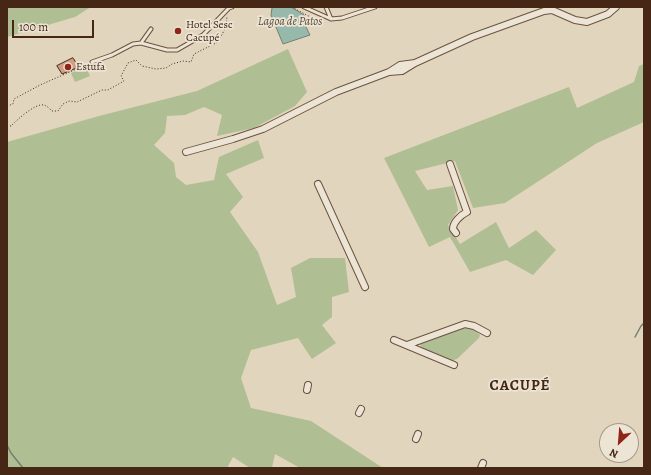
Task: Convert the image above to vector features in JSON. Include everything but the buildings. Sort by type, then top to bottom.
[{"type":"street","points":[[186,152],[263,129],[322,98],[389,72],[402,71],[415,63],[472,37],[544,10],[556,11],[581,22],[587,22],[611,13],[616,7]]},
{"type":"street","points":[[450,164],[467,212],[460,216],[454,224],[453,229],[456,233]]},
{"type":"street","points":[[318,184],[364,287]]},
{"type":"street","points":[[407,345],[465,324],[474,326],[487,333]]},
{"type":"street","points":[[394,340],[454,365]]},
{"type":"lane","points":[[304,7],[331,19],[342,18],[375,7]]},
{"type":"lane","points":[[326,7],[331,19]]},
{"type":"lane","points":[[92,62],[112,55],[133,44],[141,43],[167,50],[177,50],[203,35],[231,8]]},
{"type":"lane","points":[[141,43],[151,28]]},
{"type":"path","points":[[292,7],[314,19]]},
{"type":"path","points":[[7,126],[11,126],[29,111],[38,106],[43,105],[52,111],[58,111],[63,104],[69,101],[77,102],[102,90],[108,90],[124,81],[121,76],[128,63],[136,60],[142,66],[156,69],[166,68],[172,64],[183,61],[191,62],[194,54],[218,42],[226,28],[226,20],[231,8]]},
{"type":"path","points":[[7,106],[14,104],[14,99],[40,85],[92,62]]},
{"type":"shaded area","points":[[7,7],[91,7],[75,17],[7,37]]},
{"type":"shaded area","points":[[288,49],[307,92],[295,106],[254,128],[217,136],[222,115],[204,107],[185,115],[167,116],[165,133],[154,145],[174,163],[176,177],[186,185],[214,180],[219,157],[258,140],[264,158],[226,174],[243,197],[230,212],[258,252],[277,305],[296,297],[291,268],[310,258],[345,258],[349,292],[332,297],[332,317],[322,325],[336,343],[312,359],[298,338],[251,350],[241,378],[251,408],[311,421],[383,468],[300,468],[275,454],[272,468],[250,468],[233,457],[227,468],[7,468],[7,142],[99,116],[197,91]]},
{"type":"shaded area","points":[[644,64],[644,122],[597,143],[505,203],[473,208],[455,161],[415,171],[427,190],[453,186],[458,210],[448,225],[460,244],[496,222],[509,248],[536,230],[556,250],[533,275],[506,260],[470,272],[450,237],[429,247],[384,158],[569,87],[577,108],[634,82],[639,66]]},
{"type":"shaded area","points":[[86,67],[90,76],[75,82],[71,73]]},
{"type":"shaded area","points":[[466,327],[473,329],[480,335],[479,338],[457,359],[450,361],[421,348],[420,344]]},
{"type":"water","name":"Lagoa de Patos","points":[[291,7],[304,15],[305,25],[310,35],[283,44],[271,15],[272,8]]},
{"type":"waterway","points":[[635,337],[644,323]]},
{"type":"waterway","points":[[7,445],[11,453],[23,468]]},
{"type":"place","name":"Hotel Sesc Cacupé","points":[[178,31]]},
{"type":"place","name":"Estufa","points":[[68,67]]},
{"type":"district","name":"CACUPÉ","points":[[520,386]]}]
